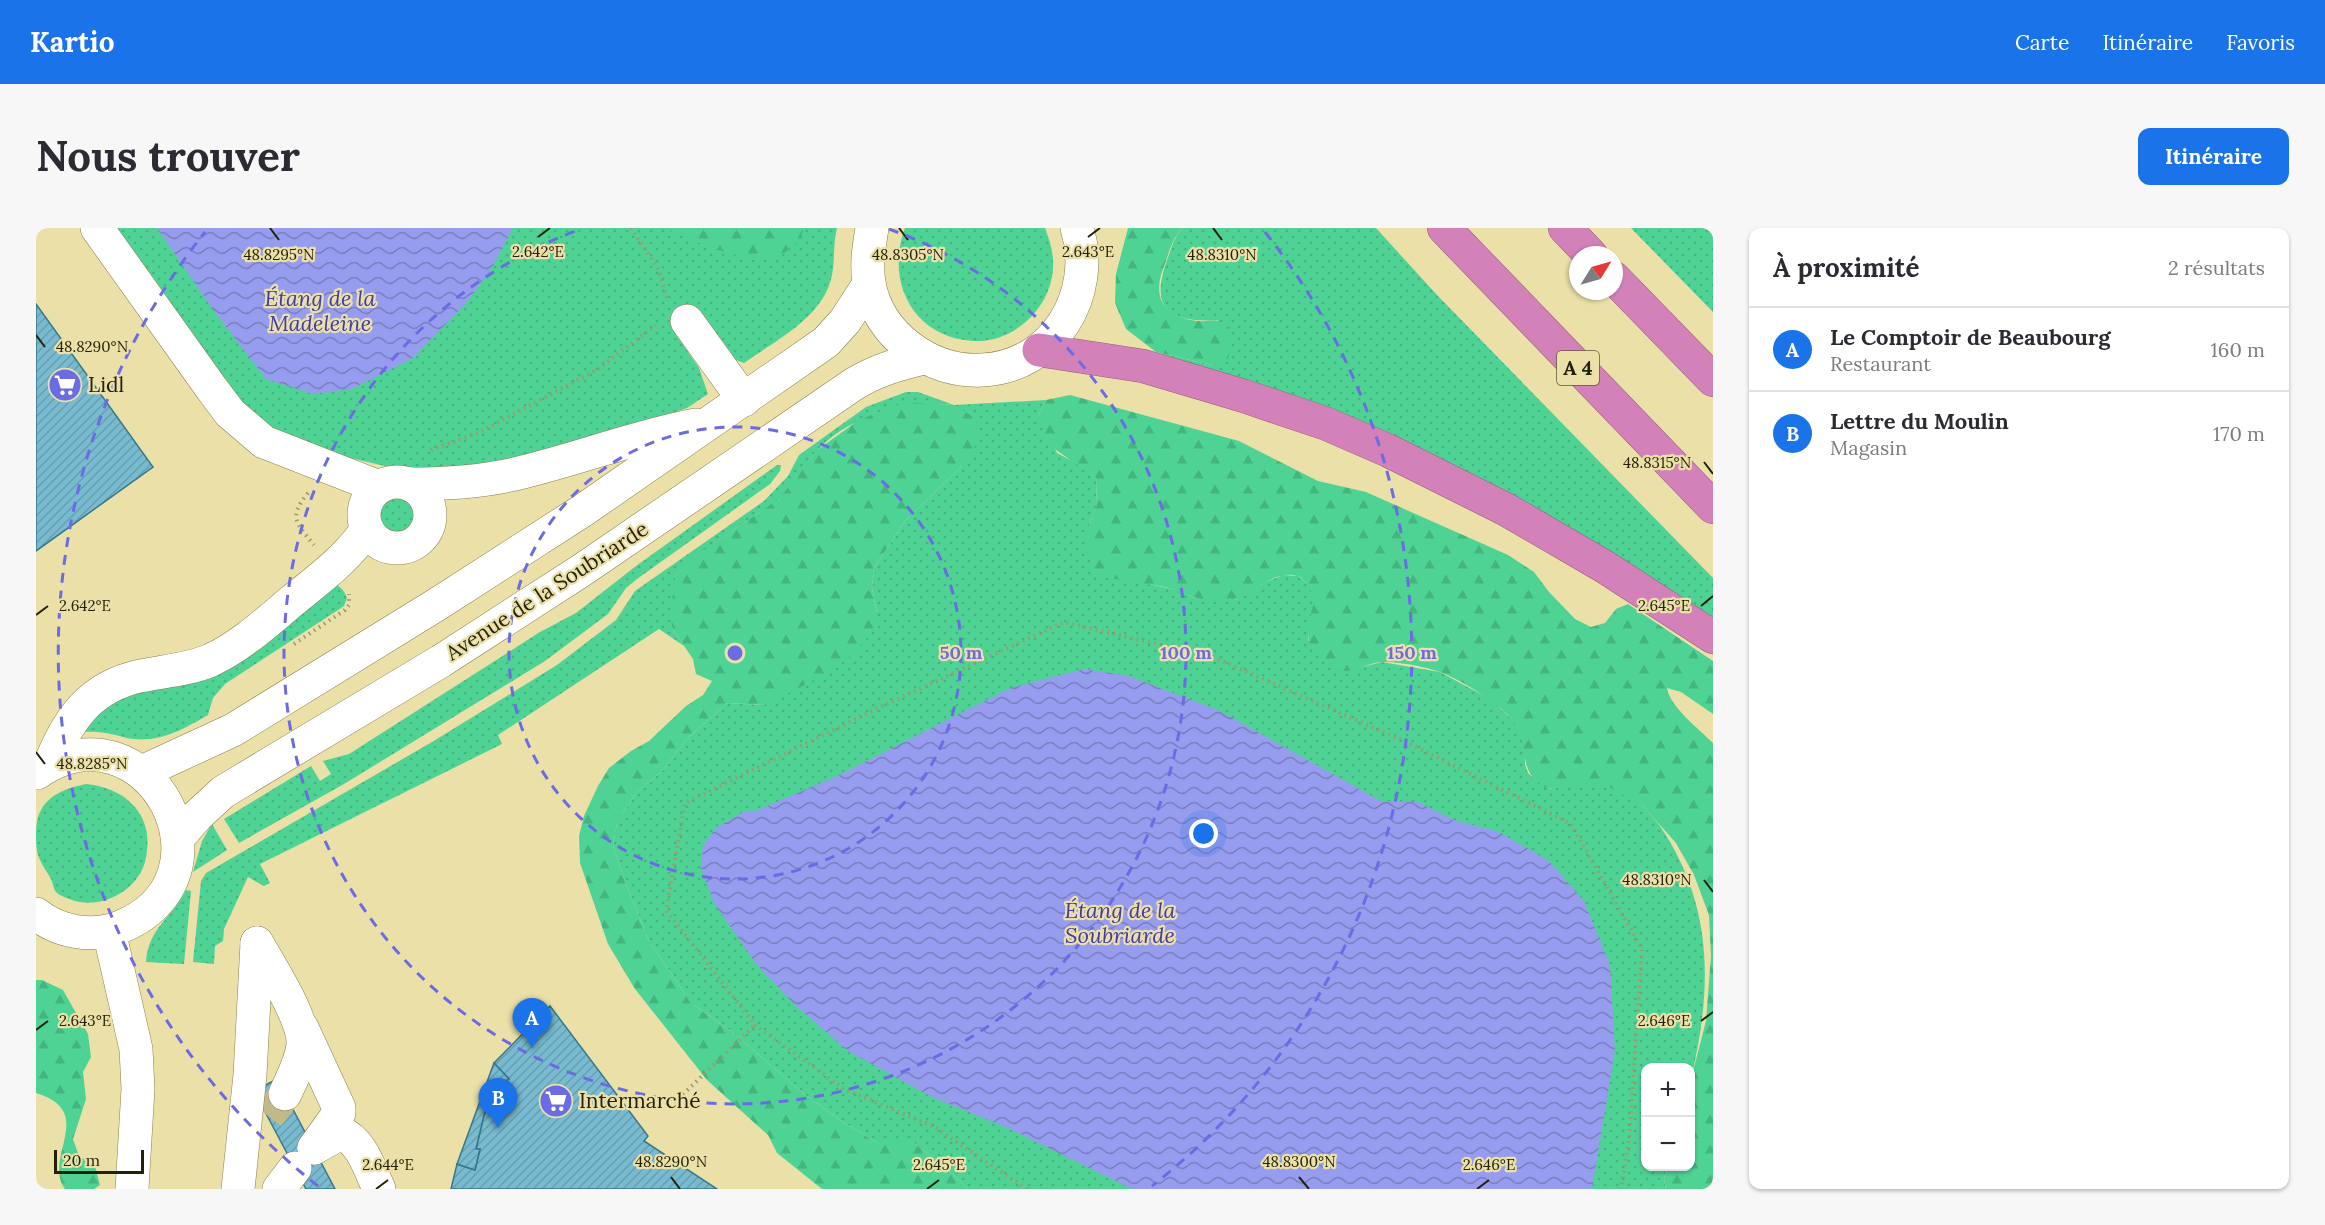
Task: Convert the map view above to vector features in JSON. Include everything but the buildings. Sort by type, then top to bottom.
[{"type":"highway","name":"A 4","points":[[1444,228],[1713,507]]},
{"type":"highway","points":[[1565,228],[1582,246]]},
{"type":"highway","points":[[1623,287],[1713,380]]},
{"type":"highway","points":[[1038,350],[1143,366],[1244,396],[1317,421],[1389,450],[1516,516],[1605,567],[1713,637]]},
{"type":"street","points":[[97,228],[212,390],[244,427],[264,442],[394,486],[425,497],[430,518],[422,537],[403,547],[382,544],[368,529],[365,510],[367,501],[394,486],[476,481],[522,473],[665,431],[712,422]]},
{"type":"street","points":[[872,228],[867,256],[869,284],[880,314],[899,339],[924,358],[953,368],[983,370],[1012,364],[1038,350],[1060,329],[1076,303],[1083,274],[1083,233]]},
{"type":"street","points":[[142,772],[243,724],[573,518],[826,342],[845,321],[869,284]]},
{"type":"street","points":[[671,313],[744,400]]},
{"type":"street","name":"Avenue de la Soubriarde","points":[[178,838],[197,816],[223,792],[471,641],[592,563],[854,384],[873,372],[924,358]]},
{"type":"street","points":[[43,769],[70,721],[86,703],[101,691],[124,680],[192,667],[228,650],[258,629],[332,568],[358,544],[368,529]]},
{"type":"street","points":[[37,916],[72,931],[91,933],[109,931],[133,922],[153,907],[168,887],[177,863],[178,838],[173,813],[160,791],[142,772],[107,757],[88,755],[68,758],[43,769]]},
{"type":"street","points":[[109,931],[136,1049],[138,1089],[132,1189]]},
{"type":"street","points":[[238,1189],[250,1075],[257,943],[296,1016],[339,1108],[339,1113],[296,1168]]},
{"type":"street","points":[[243,1150],[276,1105],[301,1059],[303,1042],[296,1016]]},
{"type":"street","points":[[296,1168],[341,1133],[350,1136],[357,1144],[379,1189]]},
{"type":"path","points":[[394,486],[408,459],[478,433],[598,369],[671,313],[659,270],[631,228]]},
{"type":"path","points":[[1027,1189],[933,1126],[844,1089],[755,1025],[666,910],[685,803],[876,709],[1064,622],[1213,657],[1406,742],[1571,824],[1642,949],[1629,1141],[1621,1189]]},
{"type":"path","points":[[670,1107],[755,1025]]},
{"type":"green space","points":[[115,228],[837,228],[832,275],[819,303],[797,326],[744,363],[736,360],[699,309],[694,307],[676,320],[675,333],[699,368],[708,394],[687,408],[528,461],[402,470],[346,457],[279,433],[248,412]]},
{"type":"green space","points":[[662,228],[804,228],[800,239],[781,256],[753,260],[712,248]]},
{"type":"green space","points":[[905,228],[1045,228],[1051,248],[1053,268],[1051,283],[1045,297],[1028,320],[1003,336],[973,341],[952,337],[934,330],[920,318],[909,303],[902,286],[899,268],[900,248]]},
{"type":"green space","points":[[1128,228],[1183,228],[1173,242],[1163,269],[1159,290],[1161,299],[1171,312],[1179,317],[1200,321],[1217,320],[1231,328],[1233,341],[1228,359],[1212,365],[1156,352],[1126,329],[1115,303],[1116,274]]},
{"type":"green space","points":[[1183,228],[1376,228],[1437,295],[1713,578],[1713,623],[1290,395],[1156,352],[1212,365],[1218,320],[1187,319],[1176,316],[1163,302],[1162,277],[1173,243]]},
{"type":"green space","points":[[1631,228],[1713,228],[1713,312]]},
{"type":"green space","points":[[906,392],[918,392],[954,405],[898,409],[861,420],[844,429],[816,452],[776,502],[713,544],[676,575],[673,630],[684,646],[659,629],[498,735],[502,744],[260,864],[270,883],[264,886],[248,877],[224,929],[223,941],[215,946],[214,964],[193,962],[201,881],[206,873],[432,742],[557,665],[616,620],[635,591],[764,501],[788,476],[799,455],[866,407]]},
{"type":"green space","points":[[1070,395],[1239,441],[1318,481],[1366,492],[1508,555],[1534,572],[1549,592],[1575,619],[1591,627],[1605,623],[1616,609],[1628,604],[1713,661],[1713,714],[1681,692],[1667,688],[1673,703],[1713,743],[1713,1189],[1666,1189],[1664,1179],[1666,1171],[1695,1171],[1695,1064],[1706,1021],[1711,956],[1709,915],[1694,875],[1676,843],[1642,805],[1610,788],[1583,783],[1547,789],[1537,782],[1528,768],[1521,737],[1512,720],[1483,695],[1459,681],[1440,672],[1411,665],[1378,662],[1346,671],[1321,659],[1310,645],[1308,636],[1312,607],[1310,589],[1299,576],[1280,576],[1235,600],[1216,602],[1199,599],[1165,587],[1117,579],[1094,571],[1086,549],[1089,526],[1097,504],[1096,478],[1046,443],[1039,414],[1046,400]]},
{"type":"green space","name":"Étang de la Soubriarde","points":[[1046,400],[1039,414],[1057,453],[1076,463],[1096,478],[1097,505],[1089,526],[1149,584],[1177,590],[1195,598],[1236,600],[1266,582],[1283,575],[1298,576],[1311,587],[1314,601],[1308,640],[1346,671],[1382,662],[1440,672],[1490,699],[1517,724],[1525,746],[1525,764],[1528,773],[1547,789],[1569,784],[1590,783],[1622,793],[1644,807],[1660,826],[1690,886],[1699,916],[1704,947],[1703,1011],[1694,1063],[1641,1063],[1641,1171],[1666,1171],[1664,1179],[1666,1189],[968,1189],[944,1166],[913,1142],[876,1142],[841,1121],[803,1093],[732,1032],[691,1003],[648,939],[613,845],[617,822],[636,793],[663,770],[686,740],[727,703],[764,705],[877,613],[872,588],[874,568],[905,521],[962,466],[954,405]]},
{"type":"green space","points":[[905,402],[954,405],[975,418],[980,439],[962,466],[905,521],[874,568],[872,588],[877,626],[853,655],[809,683],[764,705],[727,703],[686,740],[663,770],[636,793],[617,822],[613,845],[648,939],[691,1003],[732,1032],[803,1093],[841,1121],[876,1142],[913,1142],[944,1166],[968,1189],[822,1189],[777,1153],[768,1135],[707,1080],[635,989],[608,944],[580,863],[579,836],[584,816],[609,768],[649,741],[686,706],[703,695],[712,681],[696,674],[693,659],[673,630],[670,613],[676,575],[692,558],[779,499],[817,450],[859,420]]},
{"type":"green space","points":[[777,465],[781,465],[780,471],[770,484],[637,579],[626,588],[608,614],[545,661],[344,784],[239,843],[224,819],[311,766],[320,781],[331,774],[323,761],[349,754],[540,632],[576,613],[636,566]]},
{"type":"green space","points":[[399,493],[407,494],[414,499],[419,506],[419,522],[414,529],[407,534],[399,535],[391,534],[384,529],[379,522],[378,514],[379,506],[384,499],[391,494]]},
{"type":"green space","points":[[331,581],[346,595],[344,606],[225,684],[213,698],[208,715],[179,730],[149,739],[127,738],[101,732],[84,732],[93,713]]},
{"type":"green space","points":[[86,784],[115,792],[126,799],[143,819],[147,832],[148,846],[145,862],[134,882],[116,896],[95,902],[72,900],[56,892],[39,858],[36,844],[37,822],[44,805],[57,794]]},
{"type":"green space","points":[[212,824],[227,850],[193,872],[202,841]]},
{"type":"green space","points":[[186,890],[191,891],[184,964],[146,962],[156,931]]},
{"type":"green space","points":[[36,980],[42,980],[63,990],[88,1034],[91,1057],[83,1072],[86,1099],[73,1139],[79,1156],[95,1166],[100,1185],[94,1189],[65,1189],[60,1176],[59,1163],[65,1136],[66,1123],[63,1112],[54,1101],[36,1093]]},
{"type":"water","name":"Étang de la Madeleine","points":[[157,228],[513,228],[490,271],[467,302],[413,358],[352,389],[313,394],[266,379],[214,311]]},
{"type":"water","name":"Étang de la Soubriarde","points":[[1084,669],[1129,676],[1220,711],[1381,801],[1418,802],[1454,820],[1499,832],[1549,861],[1584,901],[1610,965],[1615,1050],[1592,1189],[1132,1189],[1008,1128],[932,1097],[848,1051],[795,1005],[757,965],[714,903],[701,868],[703,845],[716,828],[743,812],[758,810],[837,776],[1010,688]]},
{"type":"tunnel","points":[[268,1116],[285,1094]]},
{"type":"place","name":"Lidl","points":[[65,385]]},
{"type":"place","name":"Le Comptoir de Beaubourg","points":[[532,1048]]},
{"type":"place","name":"Intermarché","points":[[556,1101]]},
{"type":"place","name":"Lettre du Moulin","points":[[498,1128]]}]
